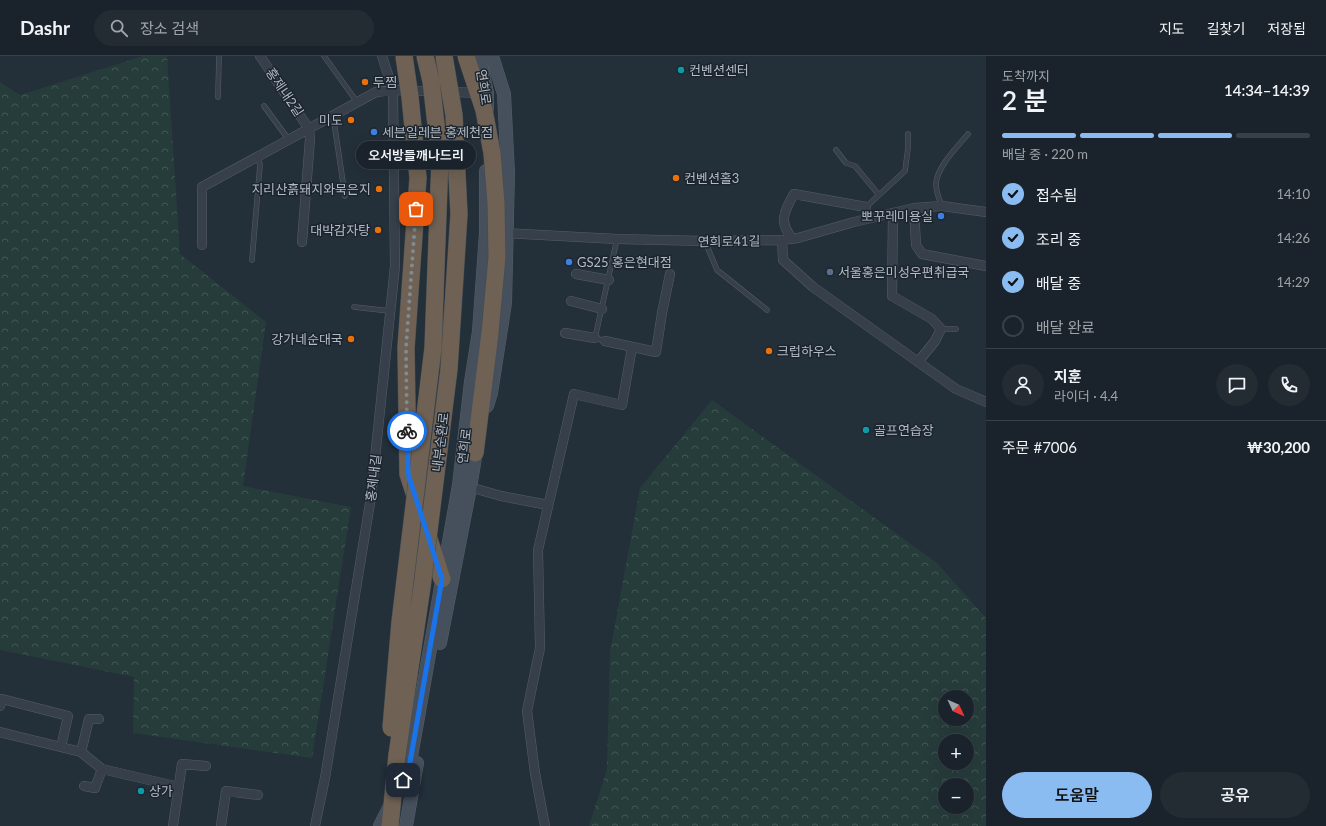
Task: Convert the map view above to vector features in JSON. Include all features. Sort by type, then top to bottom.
[{"type":"highway","points":[[404,56],[410,97],[418,178],[406,348],[408,474],[442,579]]},
{"type":"highway","name":"내부순환로","points":[[380,826],[388,762],[400,622],[433,348],[440,158],[431,81],[425,56]]},
{"type":"highway","name":"내부순환로","points":[[390,826],[449,369],[459,214],[454,114],[444,56]]},
{"type":"highway","points":[[466,56],[484,110],[492,154],[496,203],[497,257],[490,333],[475,452]]},
{"type":"main road","name":"연희로","points":[[464,486],[472,382],[480,331],[486,233],[487,93],[479,56]]},
{"type":"main road","name":"연희로","points":[[380,826],[409,768],[442,579],[464,486],[491,393],[505,303],[508,172],[504,94],[492,56]]},
{"type":"main road","points":[[406,826],[410,795],[464,486]]},
{"type":"street","name":"홍제내2길","points":[[260,56],[309,129]]},
{"type":"street","name":"홍제내길","points":[[315,826],[325,778],[371,497],[394,266],[393,90],[382,56]]},
{"type":"street","points":[[202,245],[202,187],[357,102],[376,92],[393,90],[487,93]]},
{"type":"street","points":[[302,242],[310,139],[309,129]]},
{"type":"street","points":[[793,239],[787,233],[784,225],[786,208],[794,194],[866,208]]},
{"type":"street","name":"연희로41길","points":[[486,233],[617,239],[705,241],[782,240],[793,239],[866,219],[914,208],[942,206],[986,212]]},
{"type":"street","points":[[914,208],[916,245],[922,254],[986,266]]},
{"type":"street","points":[[892,213],[892,296],[932,318],[941,329],[935,341],[918,362]]},
{"type":"street","points":[[782,240],[783,260],[814,287],[956,388],[986,402]]},
{"type":"street","points":[[576,274],[608,280]]},
{"type":"street","points":[[606,341],[656,352],[670,274]]},
{"type":"street","points":[[571,301],[602,309]]},
{"type":"street","points":[[565,333],[596,338]]},
{"type":"street","points":[[545,826],[527,711],[540,648],[538,550],[574,394],[622,405],[632,347]]},
{"type":"street","points":[[464,486],[501,496],[548,505]]},
{"type":"street","points":[[0,706],[2,699],[68,716],[61,747]]},
{"type":"street","points":[[81,752],[89,719],[99,719]]},
{"type":"street","points":[[0,732],[81,752],[102,768],[179,787]]},
{"type":"street","points":[[173,826],[182,764],[206,766]]},
{"type":"street","points":[[84,786],[95,788],[102,768]]},
{"type":"street","points":[[221,826],[226,791],[258,795]]},
{"type":"lane","points":[[218,97],[219,56]]},
{"type":"lane","points":[[324,56],[357,102]]},
{"type":"lane","points":[[264,106],[288,140]]},
{"type":"lane","points":[[333,115],[345,196]]},
{"type":"lane","points":[[866,219],[866,208],[905,171],[908,134]]},
{"type":"lane","points":[[942,206],[938,198],[936,184],[942,168],[968,134]]},
{"type":"lane","points":[[836,150],[846,163],[855,166],[878,195]]},
{"type":"lane","points":[[252,260],[260,165],[258,157]]},
{"type":"lane","points":[[606,341],[596,338],[617,239]]},
{"type":"lane","points":[[705,241],[717,270],[767,310]]},
{"type":"lane","points":[[354,307],[390,311]]},
{"type":"lane","points":[[941,329],[956,330]]},
{"type":"green space","points":[[143,56],[167,56],[180,254],[266,322],[243,486],[351,507],[312,758],[133,733],[134,677],[0,650],[0,82],[20,95]]},
{"type":"green space","points":[[712,400],[937,563],[986,618],[986,826],[589,826],[607,769],[610,652],[640,488]]},
{"type":"way so far","points":[[407,431],[406,348],[416,209]]},
{"type":"place","name":"컨벤션센터","points":[[681,70]]},
{"type":"place","name":"두찜","points":[[365,82]]},
{"type":"place","name":"미도","points":[[351,120]]},
{"type":"place","name":"세븐일레븐 홍제천점","points":[[374,132]]},
{"type":"place","name":"컨벤션홀3","points":[[676,178]]},
{"type":"place","name":"지리산흙돼지와묵은지","points":[[379,189]]},
{"type":"place","name":"오서방들깨나드리","points":[[416,209]]},
{"type":"place","name":"뽀꾸레미용실","points":[[941,216]]},
{"type":"place","name":"대박감자탕","points":[[378,230]]},
{"type":"place","name":"GS25 홍은현대점","points":[[569,262]]},
{"type":"place","name":"서울홍은미성우편취급국","points":[[830,272]]},
{"type":"place","name":"강가네순대국","points":[[351,339]]},
{"type":"place","name":"크럽하우스","points":[[769,351]]},
{"type":"place","name":"골프연습장","points":[[866,430]]},
{"type":"place","name":"상가","points":[[141,791]]},
{"type":"route","points":[[403,780],[409,768],[442,579],[408,474],[407,431]]}]
